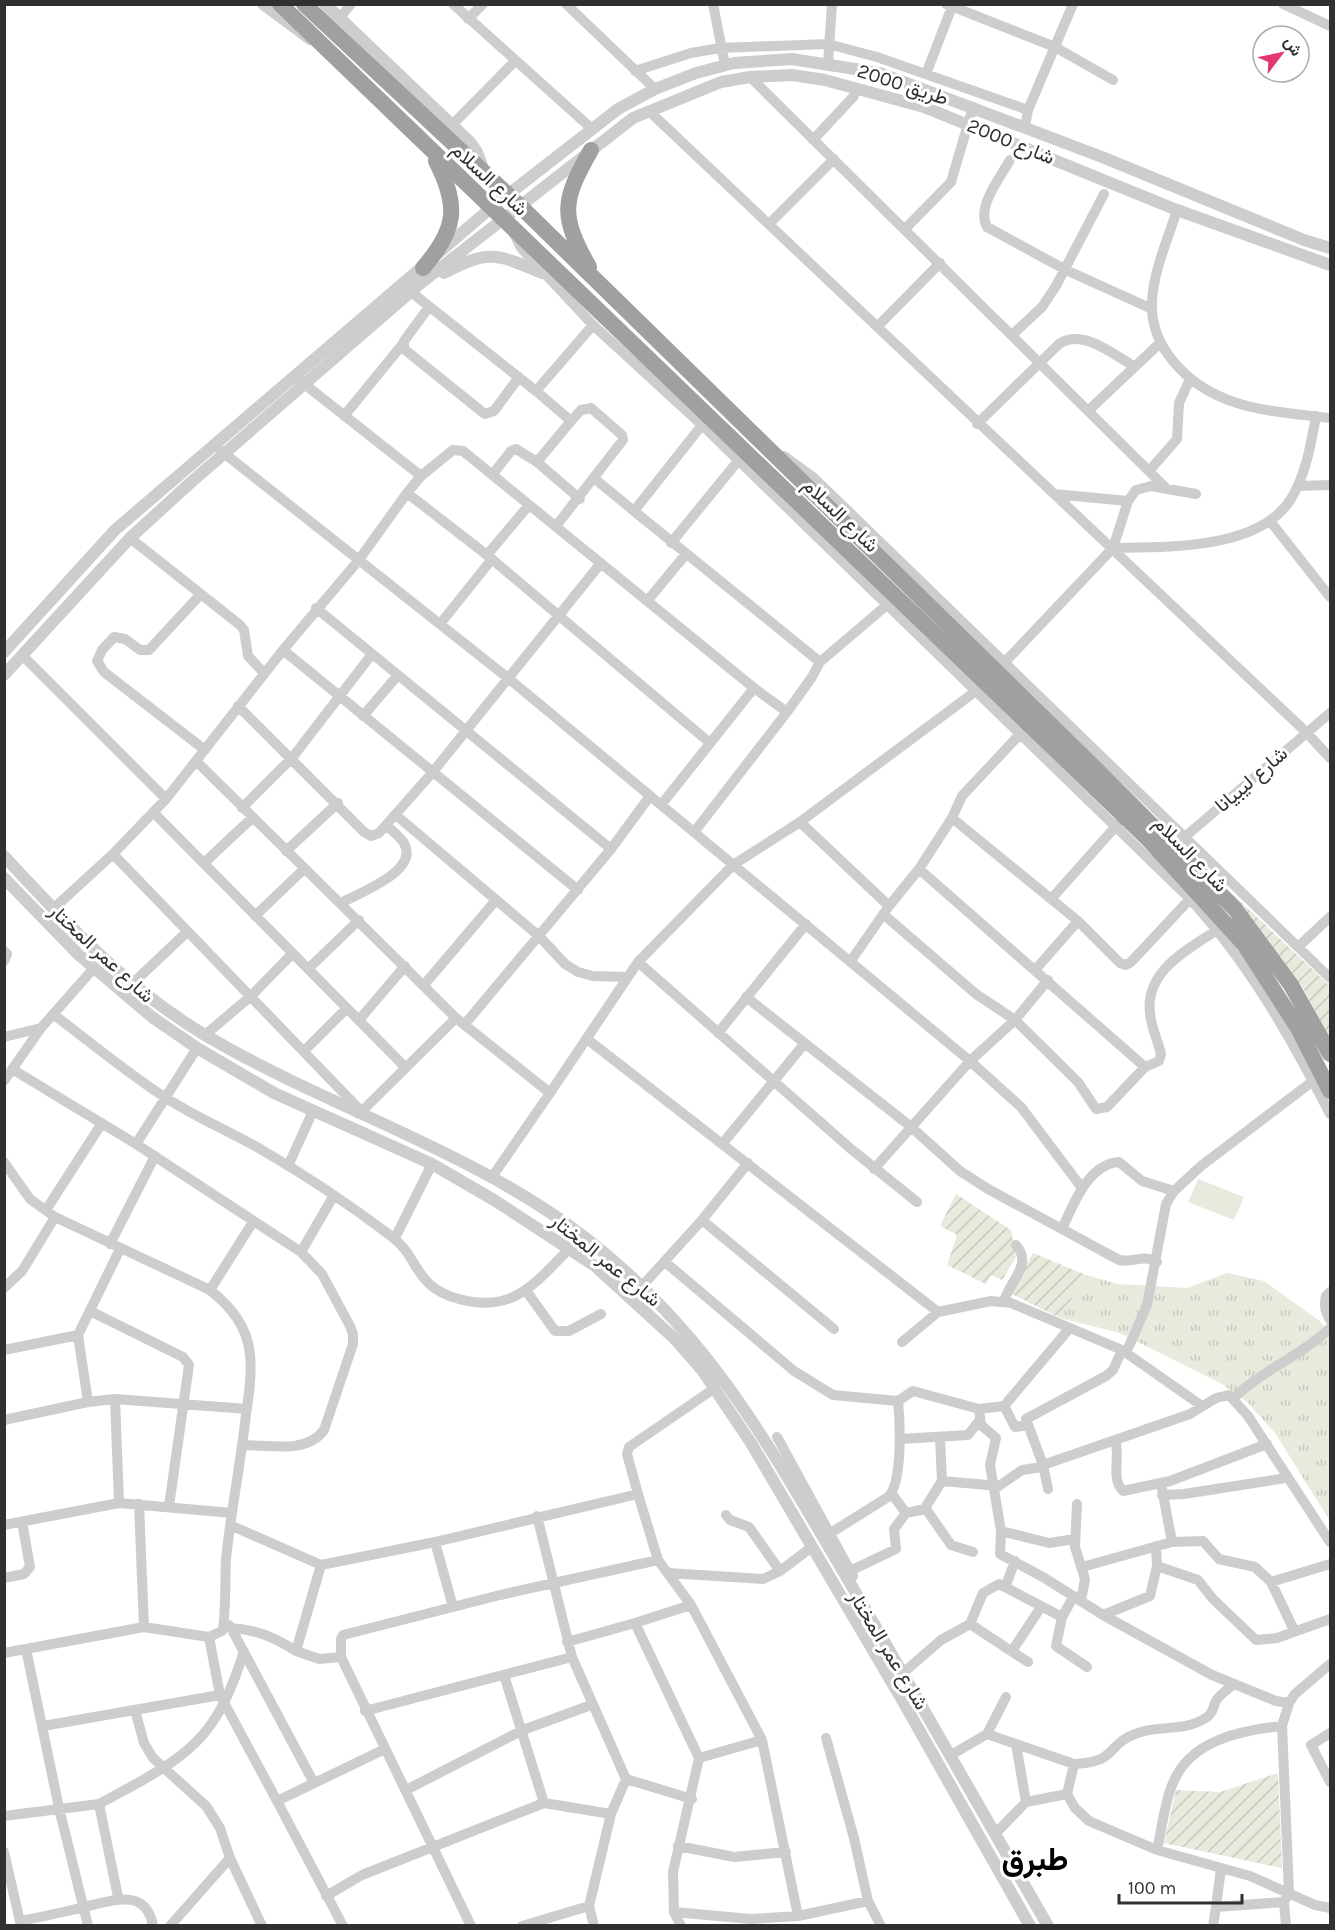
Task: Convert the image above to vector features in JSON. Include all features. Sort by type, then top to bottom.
[{"type":"highway","name":"شارع السلام","points":[[280,4],[431,152],[503,218],[1083,776],[1203,896],[1260,966],[1298,1028],[1330,1091]]},
{"type":"highway","name":"شارع السلام","points":[[304,4],[520,206],[762,445],[1179,842],[1255,933],[1292,985],[1330,1054]]},
{"type":"highway","points":[[591,150],[572,187],[568,224],[588,266],[601,286]]},
{"type":"highway","points":[[422,276],[441,247],[453,210],[444,178],[431,152]]},
{"type":"street","points":[[263,4],[291,27],[328,49]]},
{"type":"street","points":[[325,4],[452,125],[477,152],[485,174]]},
{"type":"street","points":[[339,19],[351,4]]},
{"type":"street","points":[[453,4],[514,62],[591,128]]},
{"type":"street","points":[[468,19],[483,4]]},
{"type":"street","points":[[566,4],[655,89]]},
{"type":"street","points":[[713,4],[725,65]]},
{"type":"street","points":[[828,63],[832,4]]},
{"type":"street","points":[[1024,127],[1028,110],[1073,4]]},
{"type":"street","points":[[926,74],[950,5],[1055,47],[1113,80]]},
{"type":"street","points":[[1286,5],[1330,26]]},
{"type":"street","points":[[635,71],[691,53],[720,48],[828,44],[926,74],[1028,110]]},
{"type":"street","name":"طريق 2000","points":[[503,218],[507,194],[591,128],[655,89],[725,65],[762,60],[828,63],[880,73],[973,107],[1330,248]]},
{"type":"street","points":[[452,125],[514,62]]},
{"type":"street","name":"شارع 2000","points":[[503,218],[633,118],[721,82],[750,76],[792,75],[825,80],[924,107],[1177,210],[1330,265]]},
{"type":"street","points":[[750,76],[1167,489]]},
{"type":"street","points":[[813,140],[854,96]]},
{"type":"street","points":[[905,229],[951,182],[966,123],[973,107]]},
{"type":"street","points":[[649,111],[977,424],[1113,548],[1306,732],[1330,758]]},
{"type":"street","points":[[769,224],[834,159]]},
{"type":"street","points":[[1010,160],[984,209],[985,224],[993,232],[1066,270],[1152,309]]},
{"type":"street","points":[[1013,334],[1042,307],[1066,270],[1104,194]]},
{"type":"street","points":[[1177,210],[1153,290],[1152,309],[1161,342],[1170,358],[1191,379],[1212,394],[1233,403],[1257,409],[1330,418]]},
{"type":"street","points":[[1236,230],[1241,214]]},
{"type":"street","points":[[4,652],[115,530],[213,443],[355,321],[503,218],[521,249],[593,325],[702,425],[1117,825],[1190,899],[1217,930],[1252,977],[1330,1114]]},
{"type":"street","points":[[4,675],[130,538],[303,384],[411,292],[422,276],[475,257],[484,256],[513,261],[542,273]]},
{"type":"street","points":[[877,327],[940,263]]},
{"type":"street","points":[[411,292],[571,421]]},
{"type":"street","points":[[344,416],[402,345],[429,307]]},
{"type":"street","points":[[355,321],[365,333]]},
{"type":"street","points":[[536,391],[593,325]]},
{"type":"street","points":[[977,424],[1063,341],[1078,338],[1135,368]]},
{"type":"street","points":[[1089,410],[1161,342]]},
{"type":"street","points":[[402,345],[485,414],[494,411],[519,377]]},
{"type":"street","points":[[293,375],[421,476]]},
{"type":"street","points":[[1149,471],[1177,439],[1179,403],[1191,379]]},
{"type":"street","points":[[537,462],[581,410],[591,408],[622,435],[622,444],[556,526]]},
{"type":"street","points":[[1113,548],[1174,547],[1211,542],[1270,522],[1290,501],[1298,486],[1309,454],[1316,416]]},
{"type":"street","points":[[634,511],[702,425]]},
{"type":"street","points":[[213,443],[358,561],[508,678],[970,1061],[1021,1107],[1048,1147],[1082,1188]]},
{"type":"street","points":[[762,445],[788,458],[813,477],[1005,662],[1179,842],[1299,947],[1330,978]]},
{"type":"street","points":[[492,475],[516,449],[537,462],[580,499]]},
{"type":"street","points":[[53,909],[113,855],[166,799],[316,608],[358,561],[421,476],[444,455],[458,450],[787,712]]},
{"type":"street","points":[[671,543],[738,461]]},
{"type":"street","points":[[595,479],[820,662]]},
{"type":"street","points":[[1298,486],[1330,485]]},
{"type":"street","points":[[1005,662],[1113,548],[1132,493],[1143,487],[1196,494]]},
{"type":"street","points":[[407,493],[489,557],[710,743]]},
{"type":"street","points":[[1053,494],[1128,501]]},
{"type":"street","points":[[440,624],[529,505]]},
{"type":"street","points":[[1270,522],[1330,597]]},
{"type":"street","points":[[130,538],[244,630],[248,656],[264,673]]},
{"type":"street","points":[[648,600],[686,554]]},
{"type":"street","points":[[238,706],[371,836],[387,826],[397,816],[601,563]]},
{"type":"street","points":[[201,594],[149,650],[140,650],[125,639],[114,637],[102,650],[97,661],[104,672],[205,750]]},
{"type":"street","points":[[695,831],[787,712],[820,662],[888,604]]},
{"type":"street","points":[[316,608],[611,849]]},
{"type":"street","points":[[283,651],[578,890]]},
{"type":"street","points":[[242,808],[292,758],[372,654]]},
{"type":"street","points":[[22,655],[166,799]]},
{"type":"street","points":[[363,716],[398,675]]},
{"type":"street","points":[[661,805],[754,688]]},
{"type":"street","points":[[492,1178],[638,962],[733,865],[800,822],[976,691]]},
{"type":"street","name":"شارع ليبيانا","points":[[1179,842],[1330,713]]},
{"type":"street","points":[[850,962],[886,910],[919,869],[952,818],[962,796],[1021,733]]},
{"type":"street","points":[[196,762],[460,1021],[550,1093]]},
{"type":"street","points":[[113,855],[304,1051],[360,1112],[405,1067],[460,1021],[540,937],[611,849],[650,796]]},
{"type":"street","points":[[286,851],[338,803]]},
{"type":"street","points":[[153,812],[405,1067]]},
{"type":"street","points":[[397,816],[540,937],[565,964],[578,972],[593,976],[627,977]]},
{"type":"street","points":[[204,863],[252,818]]},
{"type":"street","points":[[952,818],[1052,898],[1120,963],[1126,965],[1190,899]]},
{"type":"street","points":[[800,822],[886,910],[976,994],[1015,1020],[1078,1082],[1096,1109],[1107,1107],[1145,1067],[1160,1061],[1161,1054],[1149,1012],[1154,983],[1170,963],[1217,930]]},
{"type":"street","points":[[1052,898],[1117,825]]},
{"type":"street","points":[[341,903],[392,877],[404,863],[407,854],[404,844],[387,826]]},
{"type":"street","name":"شارع عمر المختار","points":[[4,856],[89,946],[132,984],[205,1035],[282,1077],[360,1112],[492,1178],[589,1240],[643,1285],[687,1332],[731,1387],[905,1671],[1046,1922]]},
{"type":"street","points":[[255,916],[304,869]]},
{"type":"street","points":[[919,869],[1106,1030],[1138,1064],[1145,1067]]},
{"type":"street","name":"شارع عمر المختار","points":[[4,878],[94,969],[152,1017],[197,1048],[274,1092],[432,1164],[494,1200],[570,1248],[622,1289],[675,1339],[716,1388],[832,1581],[1031,1926]]},
{"type":"street","points":[[424,985],[496,900]]},
{"type":"street","points":[[1299,947],[1330,917]]},
{"type":"street","points":[[308,969],[358,920]]},
{"type":"street","points":[[1035,970],[1078,921]]},
{"type":"street","points":[[718,1033],[806,924]]},
{"type":"street","points":[[132,984],[187,932]]},
{"type":"street","points":[[4,951],[7,954],[4,961]]},
{"type":"street","points":[[205,1035],[251,996],[292,954]]},
{"type":"street","points":[[638,962],[874,1169],[917,1202]]},
{"type":"street","points":[[359,1020],[405,966]]},
{"type":"street","points":[[4,1081],[41,1028],[94,969]]},
{"type":"street","points":[[874,1169],[970,1061],[1015,1020],[1048,980]]},
{"type":"street","points":[[746,997],[910,1126],[960,1171],[988,1190],[1119,1260],[1147,1257],[1157,1262]]},
{"type":"street","points":[[304,1051],[347,1008]]},
{"type":"street","points":[[53,1014],[166,1098],[334,1194],[395,1238],[420,1276],[436,1290],[458,1299],[480,1303],[506,1302],[527,1292],[570,1248]]},
{"type":"street","points":[[4,1037],[41,1028]]},
{"type":"street","points":[[586,1039],[938,1312]]},
{"type":"street","points":[[723,1143],[773,1079],[805,1043]]},
{"type":"street","points":[[136,1144],[197,1048]]},
{"type":"street","points":[[12,1069],[136,1144],[301,1251],[322,1274],[354,1334],[353,1344],[324,1430],[319,1437],[305,1445],[243,1445]]},
{"type":"street","points":[[274,1092],[282,1077]]},
{"type":"street","points":[[1048,1489],[1027,1416],[1106,1376],[1113,1370],[1145,1311],[1157,1262],[1167,1204],[1174,1191],[1201,1166],[1313,1081]]},
{"type":"street","points":[[288,1166],[313,1111]]},
{"type":"street","points":[[4,1288],[22,1271],[50,1213],[102,1123]]},
{"type":"street","points":[[88,1402],[78,1335],[155,1156]]},
{"type":"street","points":[[4,1162],[30,1199],[50,1213],[210,1290],[228,1305],[242,1326],[250,1353],[250,1383],[230,1525],[222,1631],[208,1637],[144,1627],[4,1653]]},
{"type":"street","points":[[1062,1228],[1082,1188],[1099,1170],[1111,1162],[1119,1162],[1142,1180],[1174,1191]]},
{"type":"street","points":[[643,1285],[702,1220],[748,1163]]},
{"type":"street","points":[[395,1238],[432,1164]]},
{"type":"street","points":[[301,1251],[334,1194]]},
{"type":"street","points":[[702,1220],[834,1329]]},
{"type":"street","points":[[210,1290],[254,1222]]},
{"type":"street","points":[[1004,1302],[1007,1291],[1022,1265],[1022,1254],[1016,1245]]},
{"type":"street","points":[[665,1262],[794,1371],[833,1395],[898,1401],[913,1391],[979,1415],[996,1438],[990,1465],[1001,1531],[999,1552],[1103,1615],[1233,1685],[1289,1703]]},
{"type":"street","points":[[527,1292],[555,1331],[569,1331],[601,1314]]},
{"type":"street","points":[[1330,1292],[1326,1296],[1324,1310],[1330,1320]]},
{"type":"street","points":[[902,1342],[938,1312],[980,1302],[1004,1302],[1124,1352],[1202,1406]]},
{"type":"street","points":[[90,1311],[186,1360],[189,1365],[169,1506]]},
{"type":"street","points":[[1234,1398],[1249,1383],[1293,1356],[1330,1328]]},
{"type":"street","points":[[900,1439],[968,1435],[979,1415],[1004,1407],[1069,1329]]},
{"type":"street","points":[[4,1350],[78,1335]]},
{"type":"street","points":[[716,1388],[629,1447],[627,1454],[658,1560],[691,1605],[762,1740],[798,1916]]},
{"type":"street","points":[[942,1481],[1004,1484],[1022,1470],[1043,1466],[1190,1414],[1223,1395],[1234,1398],[1268,1444],[1286,1478],[1330,1542]]},
{"type":"street","points":[[4,1420],[88,1402],[115,1399],[247,1409]]},
{"type":"street","points":[[115,1399],[119,1503]]},
{"type":"street","points":[[898,1401],[900,1439],[892,1494],[906,1513]]},
{"type":"street","points":[[1004,1407],[1015,1427],[1028,1425]]},
{"type":"street","points":[[777,1437],[829,1534],[847,1573]]},
{"type":"street","points":[[832,1581],[896,1549],[894,1529],[906,1513],[925,1508],[942,1481],[940,1437]]},
{"type":"street","points":[[1115,1440],[1119,1451],[1116,1470],[1120,1490],[1162,1483],[1268,1444]]},
{"type":"street","points":[[1162,1495],[1194,1493],[1286,1478]]},
{"type":"street","points":[[1162,1483],[1162,1495],[1172,1542]]},
{"type":"street","points":[[230,1525],[321,1565],[435,1542],[537,1516],[638,1494]]},
{"type":"street","points":[[829,1534],[892,1494]]},
{"type":"street","points":[[5,1524],[119,1503],[232,1513]]},
{"type":"street","points":[[139,1504],[144,1627]]},
{"type":"street","points":[[1077,1504],[1076,1554],[1085,1579],[1078,1599],[1062,1617],[1056,1646],[1087,1667]]},
{"type":"street","points":[[925,1508],[951,1545],[973,1552]]},
{"type":"street","points":[[726,1515],[730,1520],[749,1527],[780,1570]]},
{"type":"street","points":[[537,1516],[572,1657],[591,1705],[626,1779],[692,1799]]},
{"type":"street","points":[[4,1578],[24,1574],[30,1568],[22,1521]]},
{"type":"street","points":[[1001,1531],[1049,1543],[1075,1539]]},
{"type":"street","points":[[1082,1567],[1172,1542],[1203,1541],[1219,1559],[1254,1567],[1271,1582],[1294,1630]]},
{"type":"street","points":[[435,1542],[453,1607]]},
{"type":"street","points":[[1103,1615],[1150,1596],[1157,1566],[1156,1546]]},
{"type":"street","points":[[668,1573],[763,1579],[812,1547]]},
{"type":"street","points":[[468,1925],[341,1657],[341,1639],[344,1635],[453,1607],[658,1560]]},
{"type":"street","points":[[1006,1585],[1015,1561]]},
{"type":"street","points":[[1271,1582],[1330,1564]]},
{"type":"street","points":[[296,1651],[321,1565]]},
{"type":"street","points":[[1157,1566],[1198,1580],[1219,1605],[1256,1640],[1277,1638],[1330,1619]]},
{"type":"street","points":[[905,1671],[941,1640],[970,1624],[983,1593],[994,1585],[1006,1585],[1062,1617]]},
{"type":"street","points":[[567,1642],[691,1605]]},
{"type":"street","points":[[1012,1651],[1041,1607]]},
{"type":"street","points":[[224,1617],[314,1783]]},
{"type":"street","points":[[635,1623],[699,1758],[692,1799],[673,1872],[674,1911],[681,1926]]},
{"type":"street","points":[[970,1624],[998,1645],[1028,1662]]},
{"type":"street","points":[[231,1629],[255,1630],[296,1651],[319,1659],[341,1657]]},
{"type":"street","points":[[208,1637],[222,1700],[343,1926]]},
{"type":"street","points":[[26,1648],[59,1808],[88,1926]]},
{"type":"street","points":[[4,1816],[99,1804],[190,1750],[206,1734],[244,1651]]},
{"type":"street","points":[[365,1711],[572,1657]]},
{"type":"street","points":[[1286,1926],[1282,1726],[1289,1703],[1295,1694],[1330,1664]]},
{"type":"street","points":[[504,1675],[544,1803]]},
{"type":"street","points":[[987,1734],[1074,1764],[1095,1763],[1109,1756],[1128,1737],[1136,1733],[1169,1730],[1200,1721],[1210,1715],[1216,1701],[1233,1685]]},
{"type":"street","points":[[951,1755],[987,1734],[1006,1697]]},
{"type":"street","points":[[43,1726],[135,1710],[222,1700]]},
{"type":"street","points":[[406,1790],[523,1730],[591,1705]]},
{"type":"street","points":[[135,1710],[144,1743],[153,1758],[206,1806],[220,1828],[230,1858],[262,1926]]},
{"type":"street","points":[[1157,1850],[1172,1784],[1189,1761],[1227,1736],[1247,1730],[1282,1726]]},
{"type":"street","points":[[1330,1733],[1311,1746],[1330,1782]]},
{"type":"street","points":[[826,1738],[854,1838],[868,1901],[881,1926]]},
{"type":"street","points":[[699,1758],[762,1740]]},
{"type":"street","points":[[1016,1744],[1026,1802]]},
{"type":"street","points":[[277,1801],[385,1749]]},
{"type":"street","points":[[1074,1764],[1067,1794],[1076,1808],[1089,1821],[1157,1850],[1250,1876],[1287,1897],[1330,1908]]},
{"type":"street","points":[[594,1926],[589,1906],[611,1814],[626,1779]]},
{"type":"street","points":[[995,1834],[1026,1802],[1067,1794]]},
{"type":"street","points":[[326,1896],[362,1875],[544,1803],[611,1814]]},
{"type":"street","points":[[99,1804],[118,1897]]},
{"type":"street","points":[[678,1846],[734,1857],[786,1852]]},
{"type":"street","points":[[4,1852],[20,1923],[84,1908],[118,1897],[141,1904],[149,1911],[153,1926]]},
{"type":"street","points":[[170,1926],[230,1858]]},
{"type":"street","points":[[1213,1926],[1221,1868]]},
{"type":"street","points":[[1216,1907],[1287,1897]]},
{"type":"street","points":[[674,1911],[751,1919],[798,1916],[868,1901]]},
{"type":"street","points":[[522,1926],[535,1924],[589,1906]]},
{"type":"street","points":[[1031,1926],[1046,1922]]},
{"type":"green space","points":[[1225,887],[1330,986],[1330,1042],[1303,988]]},
{"type":"green space","points":[[1198,1179],[1244,1197],[1234,1220],[1188,1202]]},
{"type":"green space","points":[[956,1194],[1011,1230],[1016,1257],[1002,1280],[991,1275],[986,1284],[947,1265],[957,1235],[940,1226]]},
{"type":"green space","points":[[1033,1253],[1086,1275],[1060,1318],[1010,1293]]},
{"type":"green space","points":[[1227,1273],[1264,1281],[1321,1322],[1330,1335],[1330,1521],[1275,1433],[1247,1402],[1222,1384],[1120,1333],[1060,1318],[1086,1275],[1118,1284],[1187,1288]]},
{"type":"green space","points":[[1278,1773],[1282,1868],[1164,1843],[1176,1790],[1220,1792]]},
{"type":"district","name":"طبرق","points":[[1035,1859]]}]
